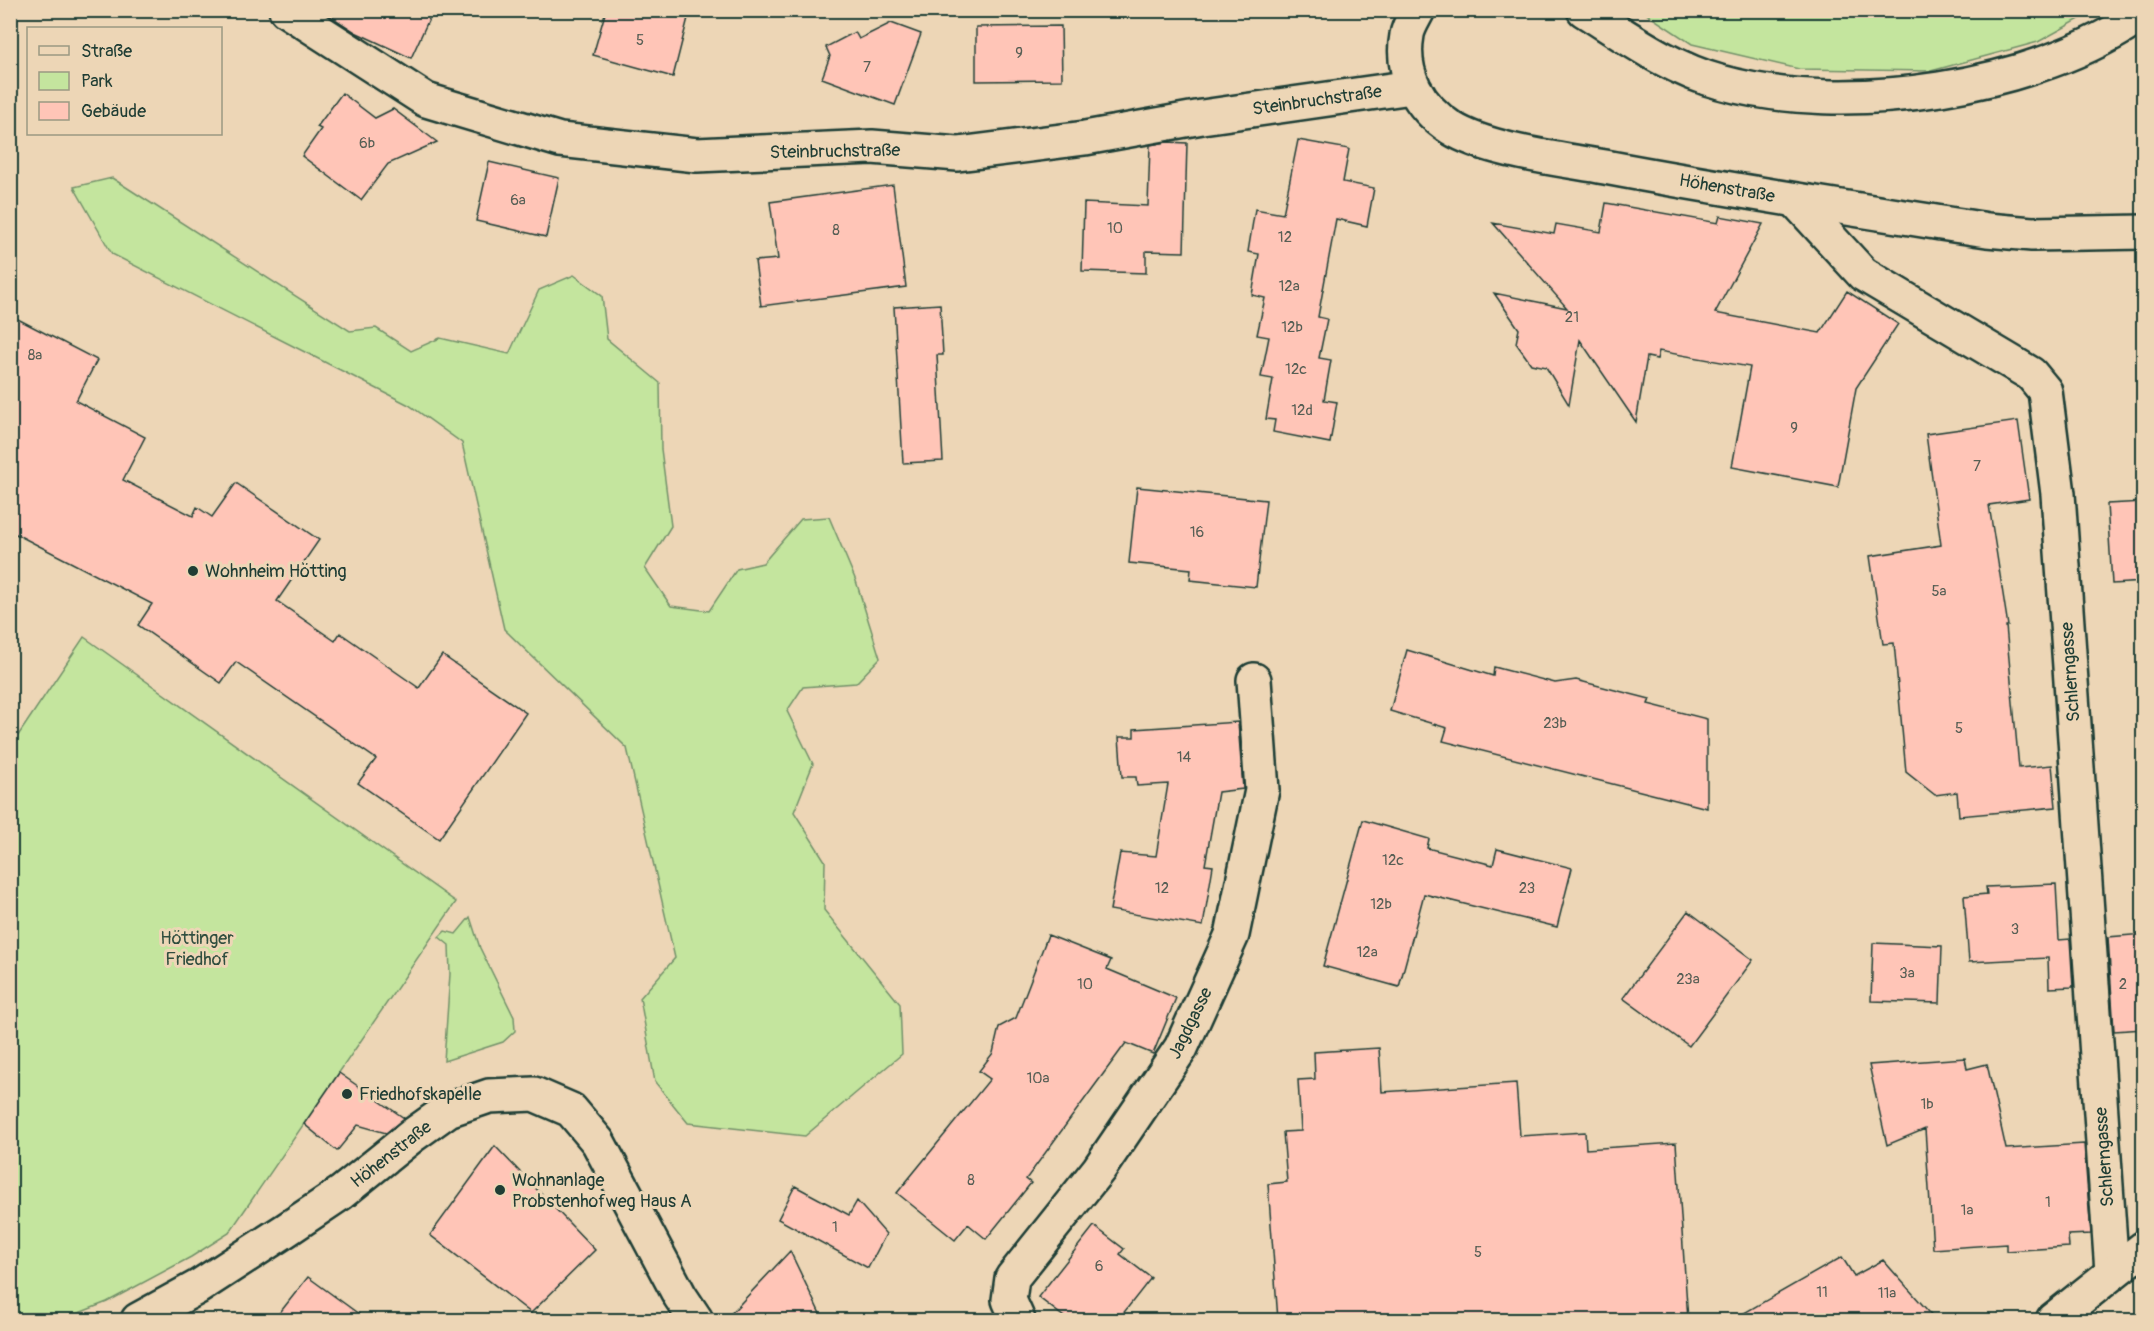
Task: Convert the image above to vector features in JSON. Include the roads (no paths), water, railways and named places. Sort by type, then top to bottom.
[{"type":"street","name":"Steinbruchstraße","points":[[286,10],[426,100],[560,140],[697,155],[873,147],[958,154],[1085,138],[1191,119],[1412,87]]},
{"type":"street","name":"Höhenstraße","points":[[1418,10],[1407,34],[1406,62],[1412,87],[1427,108],[1451,128],[1476,139],[1517,151],[1795,200],[1987,230],[2032,234],[2144,232]]},
{"type":"street","points":[[1584,10],[1660,57],[1719,82],[1789,96],[1829,98],[1917,91],[2000,77],[2089,45],[2144,13]]},
{"type":"street","name":"Schlerngasse","points":[[1795,200],[1863,274],[2031,374],[2045,391],[2059,506],[2112,1272]]},
{"type":"street","name":"Jagdgasse","points":[[1018,1320],[1009,1300],[1012,1278],[1099,1169],[1181,1048],[1232,935],[1262,790],[1254,680]]},
{"type":"street","name":"Höhenstraße","points":[[138,1320],[198,1287],[341,1193],[448,1110],[489,1096],[534,1094],[571,1110],[598,1142],[680,1296],[696,1320]]},
{"type":"street","points":[[2053,1320],[2144,1248]]},
{"type":"place","name":"Wohnheim Hötting","points":[[193,571]]},
{"type":"place","name":"Friedhofskapelle","points":[[347,1094]]},
{"type":"place","name":"Wohnanlage Probstenhofweg Haus A","points":[[500,1190]]},
{"type":"park label","name":"Höttinger Friedhof","points":[[197,948]]}]
